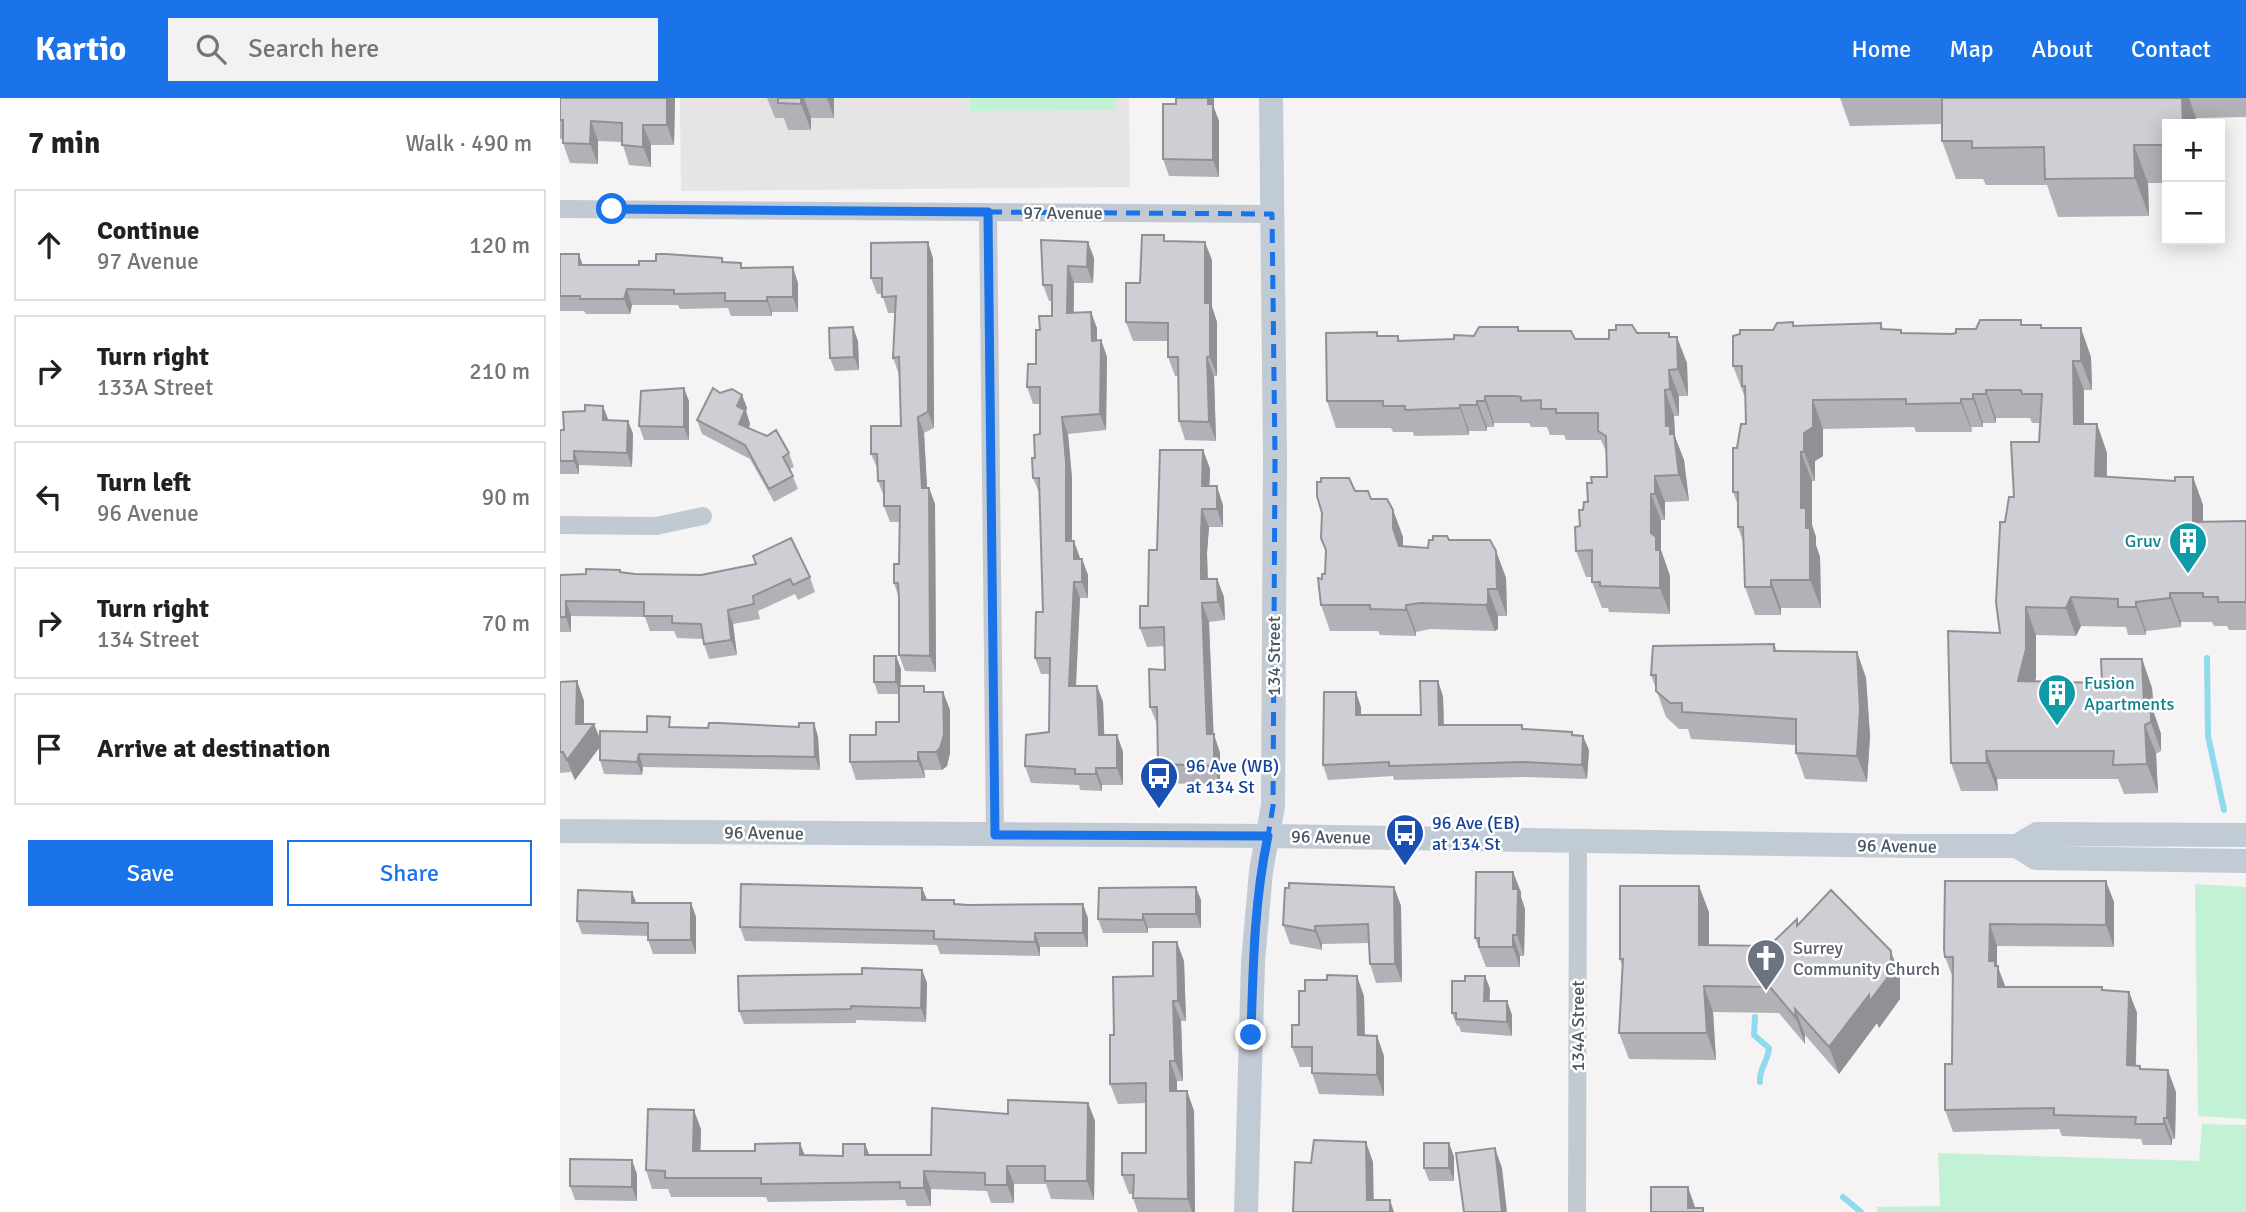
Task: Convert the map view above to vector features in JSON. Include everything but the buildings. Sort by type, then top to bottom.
[{"type":"main road","name":"134 Street","points":[[1246,1212],[1253,962],[1261,871],[1273,806],[1275,542],[1271,98]]},
{"type":"main road","name":"96 Avenue","points":[[560,831],[1268,836],[2017,846],[2037,834],[2246,835]]},
{"type":"main road","name":"96 Avenue","points":[[2017,846],[2036,858],[2246,861]]},
{"type":"street","name":"97 Avenue","points":[[560,209],[1272,214]]},
{"type":"street","points":[[988,212],[995,835]]},
{"type":"street","points":[[560,525],[656,526],[703,516]]},
{"type":"street","name":"134A Street","points":[[1577,1212],[1578,841]]},
{"type":"highlighted area","points":[[988,212],[1272,214],[1275,458],[1273,806],[1268,836],[995,835]]},
{"type":"shaded area","points":[[680,98],[1129,98],[1130,187],[681,191]]},
{"type":"green space","points":[[970,98],[1115,98],[1115,110],[970,111]]},
{"type":"green space","points":[[2195,884],[2246,887],[2246,1119],[2198,1116]]},
{"type":"green space","points":[[2202,1124],[2246,1125],[2246,1212],[1877,1212],[1877,1207],[1940,1206],[1938,1153],[2199,1161]]},
{"type":"waterway","points":[[2207,658],[2208,736],[2224,810]]},
{"type":"waterway","points":[[1755,1017],[1754,1035],[1769,1048],[1760,1082]]},
{"type":"waterway","points":[[1843,1197],[1861,1212]]},
{"type":"place","name":"Gruv","points":[[2188,575]]},
{"type":"place","name":"Fusion Apartments","points":[[2057,727]]},
{"type":"place","name":"96 Ave (WB) at 134 St","points":[[1159,810]]},
{"type":"place","name":"96 Ave (EB) at 134 St","points":[[1405,867]]},
{"type":"place","name":"Surrey Community Church","points":[[1766,992]]},
{"type":"route","points":[[612,209],[988,212],[992,375],[995,835],[1268,836],[1261,871],[1253,962],[1251,1035]]}]
